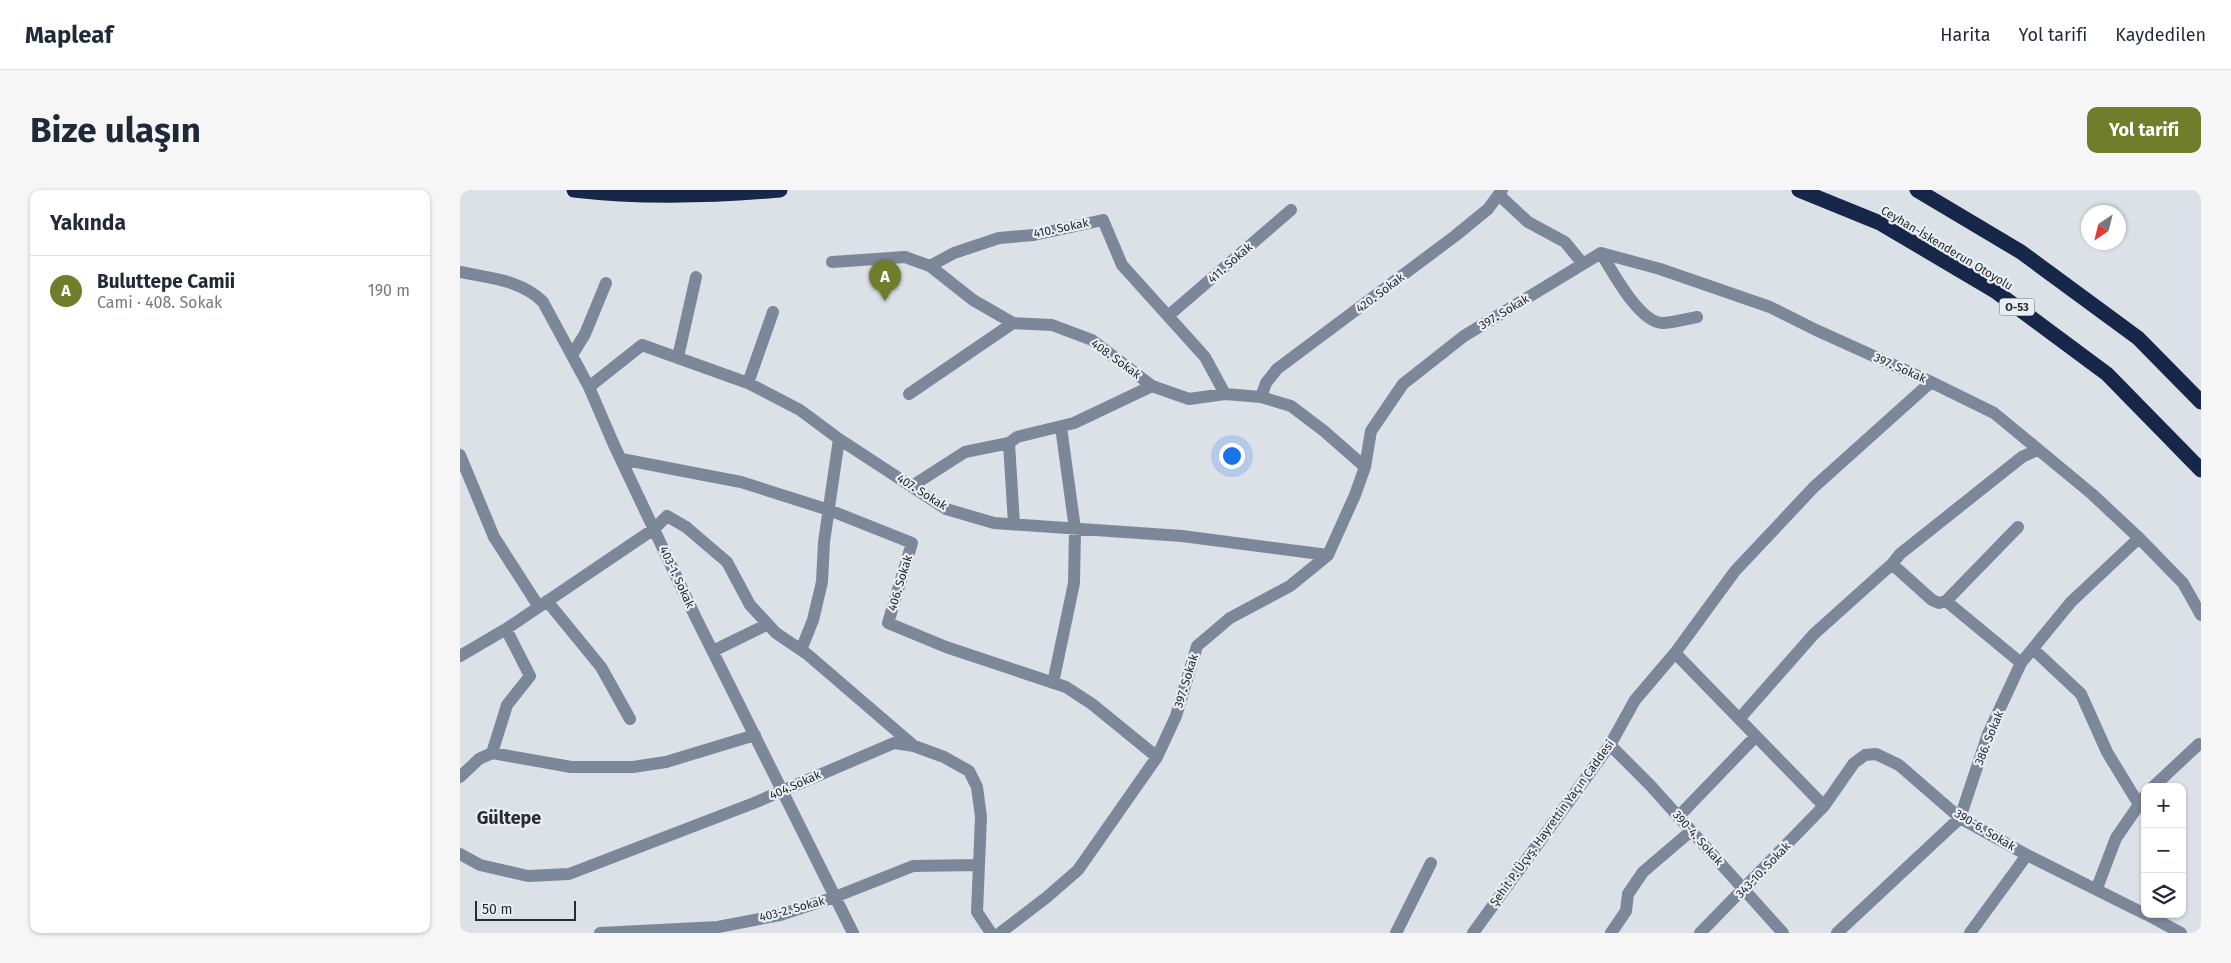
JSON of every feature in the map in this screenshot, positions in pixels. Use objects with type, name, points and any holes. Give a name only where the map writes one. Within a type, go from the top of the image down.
[{"type":"highway","points":[[574,190],[606,194],[726,195],[780,190]]},
{"type":"highway","name":"Ceyhan-İskenderun Otoyolu","points":[[1799,190],[1880,223],[1995,291],[2107,374],[2201,470]]},
{"type":"highway","points":[[1917,190],[2021,252],[2138,338],[2201,402]]},
{"type":"street","points":[[1500,192],[1528,222],[1566,242],[1583,264]]},
{"type":"street","name":"420. Sokak","points":[[1261,397],[1266,384],[1277,369],[1455,236],[1488,209],[1500,192]]},
{"type":"street","name":"411. Sokak","points":[[1168,316],[1292,210]]},
{"type":"street","name":"410. Sokak","points":[[930,266],[954,253],[998,238],[1034,235],[1103,220],[1122,265],[1205,357],[1225,394]]},
{"type":"street","points":[[1601,253],[1624,291],[1642,313],[1660,323],[1698,317]]},
{"type":"street","name":"397. Sokak","points":[[1000,933],[1047,897],[1078,870],[1157,757],[1176,716],[1197,646],[1230,618],[1290,586],[1328,555],[1355,495],[1364,466],[1371,431],[1403,384],[1464,336],[1601,253],[1660,269],[1770,307],[1994,413],[2092,494],[2139,538],[2183,583],[2201,615]]},
{"type":"street","name":"408. Sokak","points":[[832,262],[905,257],[930,266],[973,300],[1013,323],[1052,325],[1092,340],[1152,386],[1189,399],[1225,394],[1261,397],[1290,406],[1324,431],[1364,466]]},
{"type":"street","name":"403-1. Sokak","points":[[460,272],[511,283],[534,293],[543,302],[589,386],[654,529],[852,933]]},
{"type":"street","points":[[678,357],[696,276]]},
{"type":"street","points":[[572,355],[585,334],[606,283]]},
{"type":"street","points":[[748,383],[773,312]]},
{"type":"street","points":[[909,394],[1013,323]]},
{"type":"street","name":"407. Sokak","points":[[589,386],[642,345],[748,383],[800,410],[839,439],[946,509],[994,522],[1182,536],[1328,555]]},
{"type":"street","name":"Şehit P. Üçvş. Hayrettin Yaçın Caddesi","points":[[1473,933],[1610,745],[1635,700],[1675,653],[1729,578],[1814,487],[1931,382]]},
{"type":"street","points":[[912,486],[965,452],[1009,443],[1017,437],[1074,423],[1152,386]]},
{"type":"street","points":[[1053,683],[1074,583],[1075,529],[1061,427]]},
{"type":"street","points":[[801,650],[813,620],[822,582],[824,542],[839,439]]},
{"type":"street","points":[[1009,443],[1014,524]]},
{"type":"street","points":[[1740,718],[1814,634],[1892,564],[1900,554],[2022,457],[2037,450]]},
{"type":"street","points":[[460,455],[494,537],[543,604],[601,668],[630,718]]},
{"type":"street","name":"406. Sokak","points":[[621,459],[741,482],[829,510],[912,543],[888,623],[946,647],[1066,687],[1092,704],[1157,757]]},
{"type":"street","points":[[460,656],[506,629],[654,529],[667,516],[686,527],[727,562],[750,605],[776,633],[801,650],[914,746]]},
{"type":"street","points":[[1892,564],[1932,600],[1939,602],[1946,600],[2018,527]]},
{"type":"street","name":"386. Sokak","points":[[1837,933],[1960,818],[1988,734],[2021,663],[2071,602],[2139,538]]},
{"type":"street","points":[[1946,600],[2021,663]]},
{"type":"street","points":[[713,651],[768,624]]},
{"type":"street","points":[[492,753],[507,706],[530,676],[506,629]]},
{"type":"street","points":[[2033,649],[2081,694],[2107,752],[2141,799],[2116,838],[2097,888]]},
{"type":"street","points":[[1675,653],[1824,806]]},
{"type":"street","points":[[460,777],[479,758],[492,753],[571,767],[633,768],[666,762],[755,735]]},
{"type":"street","points":[[1678,817],[1756,736]]},
{"type":"street","name":"404.Sokak","points":[[460,854],[480,865],[528,876],[569,874],[640,849],[783,791],[894,743],[914,746],[944,757],[969,771],[977,787],[981,817],[977,912],[991,933]]},
{"type":"street","points":[[2157,783],[2199,744]]},
{"type":"street","name":"390-4. Sokak","points":[[1610,745],[1783,933]]},
{"type":"street","name":"390-6. Sokak","points":[[1824,806],[1854,764],[1865,755],[1876,754],[1898,765],[1960,818],[2027,855],[2097,888],[2141,912]]},
{"type":"street","name":"343-10. Sokak","points":[[1700,933],[1824,806]]},
{"type":"street","points":[[1612,933],[1626,911],[1628,894],[1643,872],[1691,831]]},
{"type":"street","points":[[1970,933],[2027,855]]},
{"type":"street","points":[[1396,933],[1431,863]]},
{"type":"street","name":"403-2. Sokak","points":[[600,933],[718,927],[780,915],[835,897],[913,866],[978,865]]},
{"type":"street","name":"390-6. Sokak","points":[[2153,918],[2181,933]]},
{"type":"place","name":"Buluttepe Camii","points":[[885,301]]},
{"type":"district","name":"Gültepe","points":[[509,818]]}]
